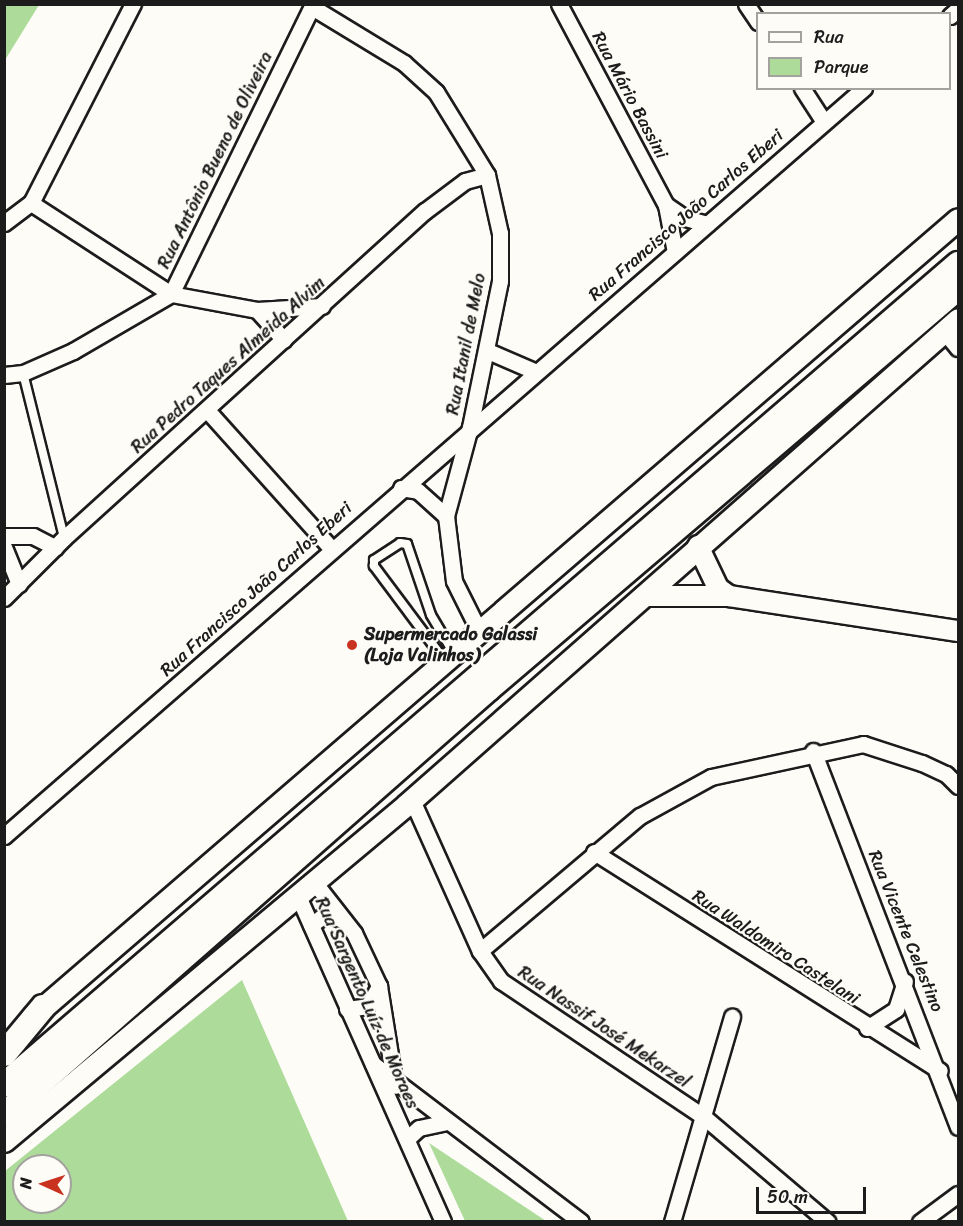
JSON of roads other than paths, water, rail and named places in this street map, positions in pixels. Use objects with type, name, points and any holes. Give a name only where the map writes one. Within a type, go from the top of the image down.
[{"type":"main road","points":[[4,1040],[958,219]]},
{"type":"main road","points":[[4,1085],[958,264]]},
{"type":"main road","points":[[4,1115],[488,689],[958,288]]},
{"type":"main road","points":[[4,1141],[412,800],[951,325]]},
{"type":"main road","points":[[4,1054],[43,1007]]},
{"type":"street","points":[[4,222],[31,202],[133,4]]},
{"type":"street","name":"Rua Mário Bassini","points":[[559,4],[666,205],[675,252]]},
{"type":"street","points":[[746,4],[756,19]]},
{"type":"street","name":"Rua Itanil de Melo","points":[[312,6],[404,63],[436,92],[487,175],[500,233],[500,281],[488,351],[446,516],[454,580],[479,631]]},
{"type":"street","name":"Rua Antônio Bueno de Oliveira","points":[[4,375],[23,373],[72,351],[171,294],[312,6]]},
{"type":"street","points":[[803,90],[824,122]]},
{"type":"street","name":"Rua Francisco João Carlos Eberi","points":[[4,836],[534,371],[862,90]]},
{"type":"street","name":"Rua Pedro Taques Almeida Alvim","points":[[4,598],[60,543],[444,195],[487,175]]},
{"type":"street","points":[[31,202],[171,294],[258,310],[322,306]]},
{"type":"street","points":[[666,205],[685,218],[707,224]]},
{"type":"street","points":[[258,310],[284,340]]},
{"type":"street","points":[[951,325],[958,348]]},
{"type":"street","points":[[488,351],[534,371]]},
{"type":"street","points":[[207,410],[331,548]]},
{"type":"street","points":[[400,488],[418,491],[446,516]]},
{"type":"street","points":[[4,536],[33,536],[60,543]]},
{"type":"street","points":[[698,546],[718,588],[729,596]]},
{"type":"street","points":[[4,547],[19,584]]},
{"type":"street","points":[[644,596],[729,596],[958,631]]},
{"type":"street","points":[[480,951],[594,852],[687,786],[839,745],[880,747],[946,774],[958,786]]},
{"type":"street","name":"Rua Vicente Celestino","points":[[813,751],[940,1071],[958,1127]]},
{"type":"street","name":"Rua Nassif José Mekarzel","points":[[412,800],[480,951],[501,981],[704,1117],[828,1221]]},
{"type":"street","name":"Rua Waldomiro Castelani","points":[[594,852],[867,1028],[940,1071]]},
{"type":"street","name":"Rua Sargento Luíz de Moraes","points":[[314,882],[347,922],[379,986],[404,1132]]},
{"type":"street","name":"Rua Sargento Luíz de Moraes","points":[[298,896],[368,1061],[404,1132],[443,1221]]},
{"type":"street","points":[[311,925],[327,913],[347,922]]},
{"type":"street","points":[[867,1028],[896,1009],[904,981]]},
{"type":"street","points":[[347,1009],[368,1006],[379,986]]},
{"type":"street","points":[[672,1221],[732,1017]]},
{"type":"street","points":[[368,1061],[580,1221]]},
{"type":"street","points":[[404,1132],[448,1122]]},
{"type":"street","points":[[920,1221],[958,1194]]},
{"type":"lane","points":[[23,373],[60,543]]},
{"type":"lane","points":[[400,543],[408,544],[431,615],[449,657],[374,566],[375,560],[400,543]]},
{"type":"place","name":"Supermercado Galassi (Loja Valinhos)","points":[[352,645]]}]
